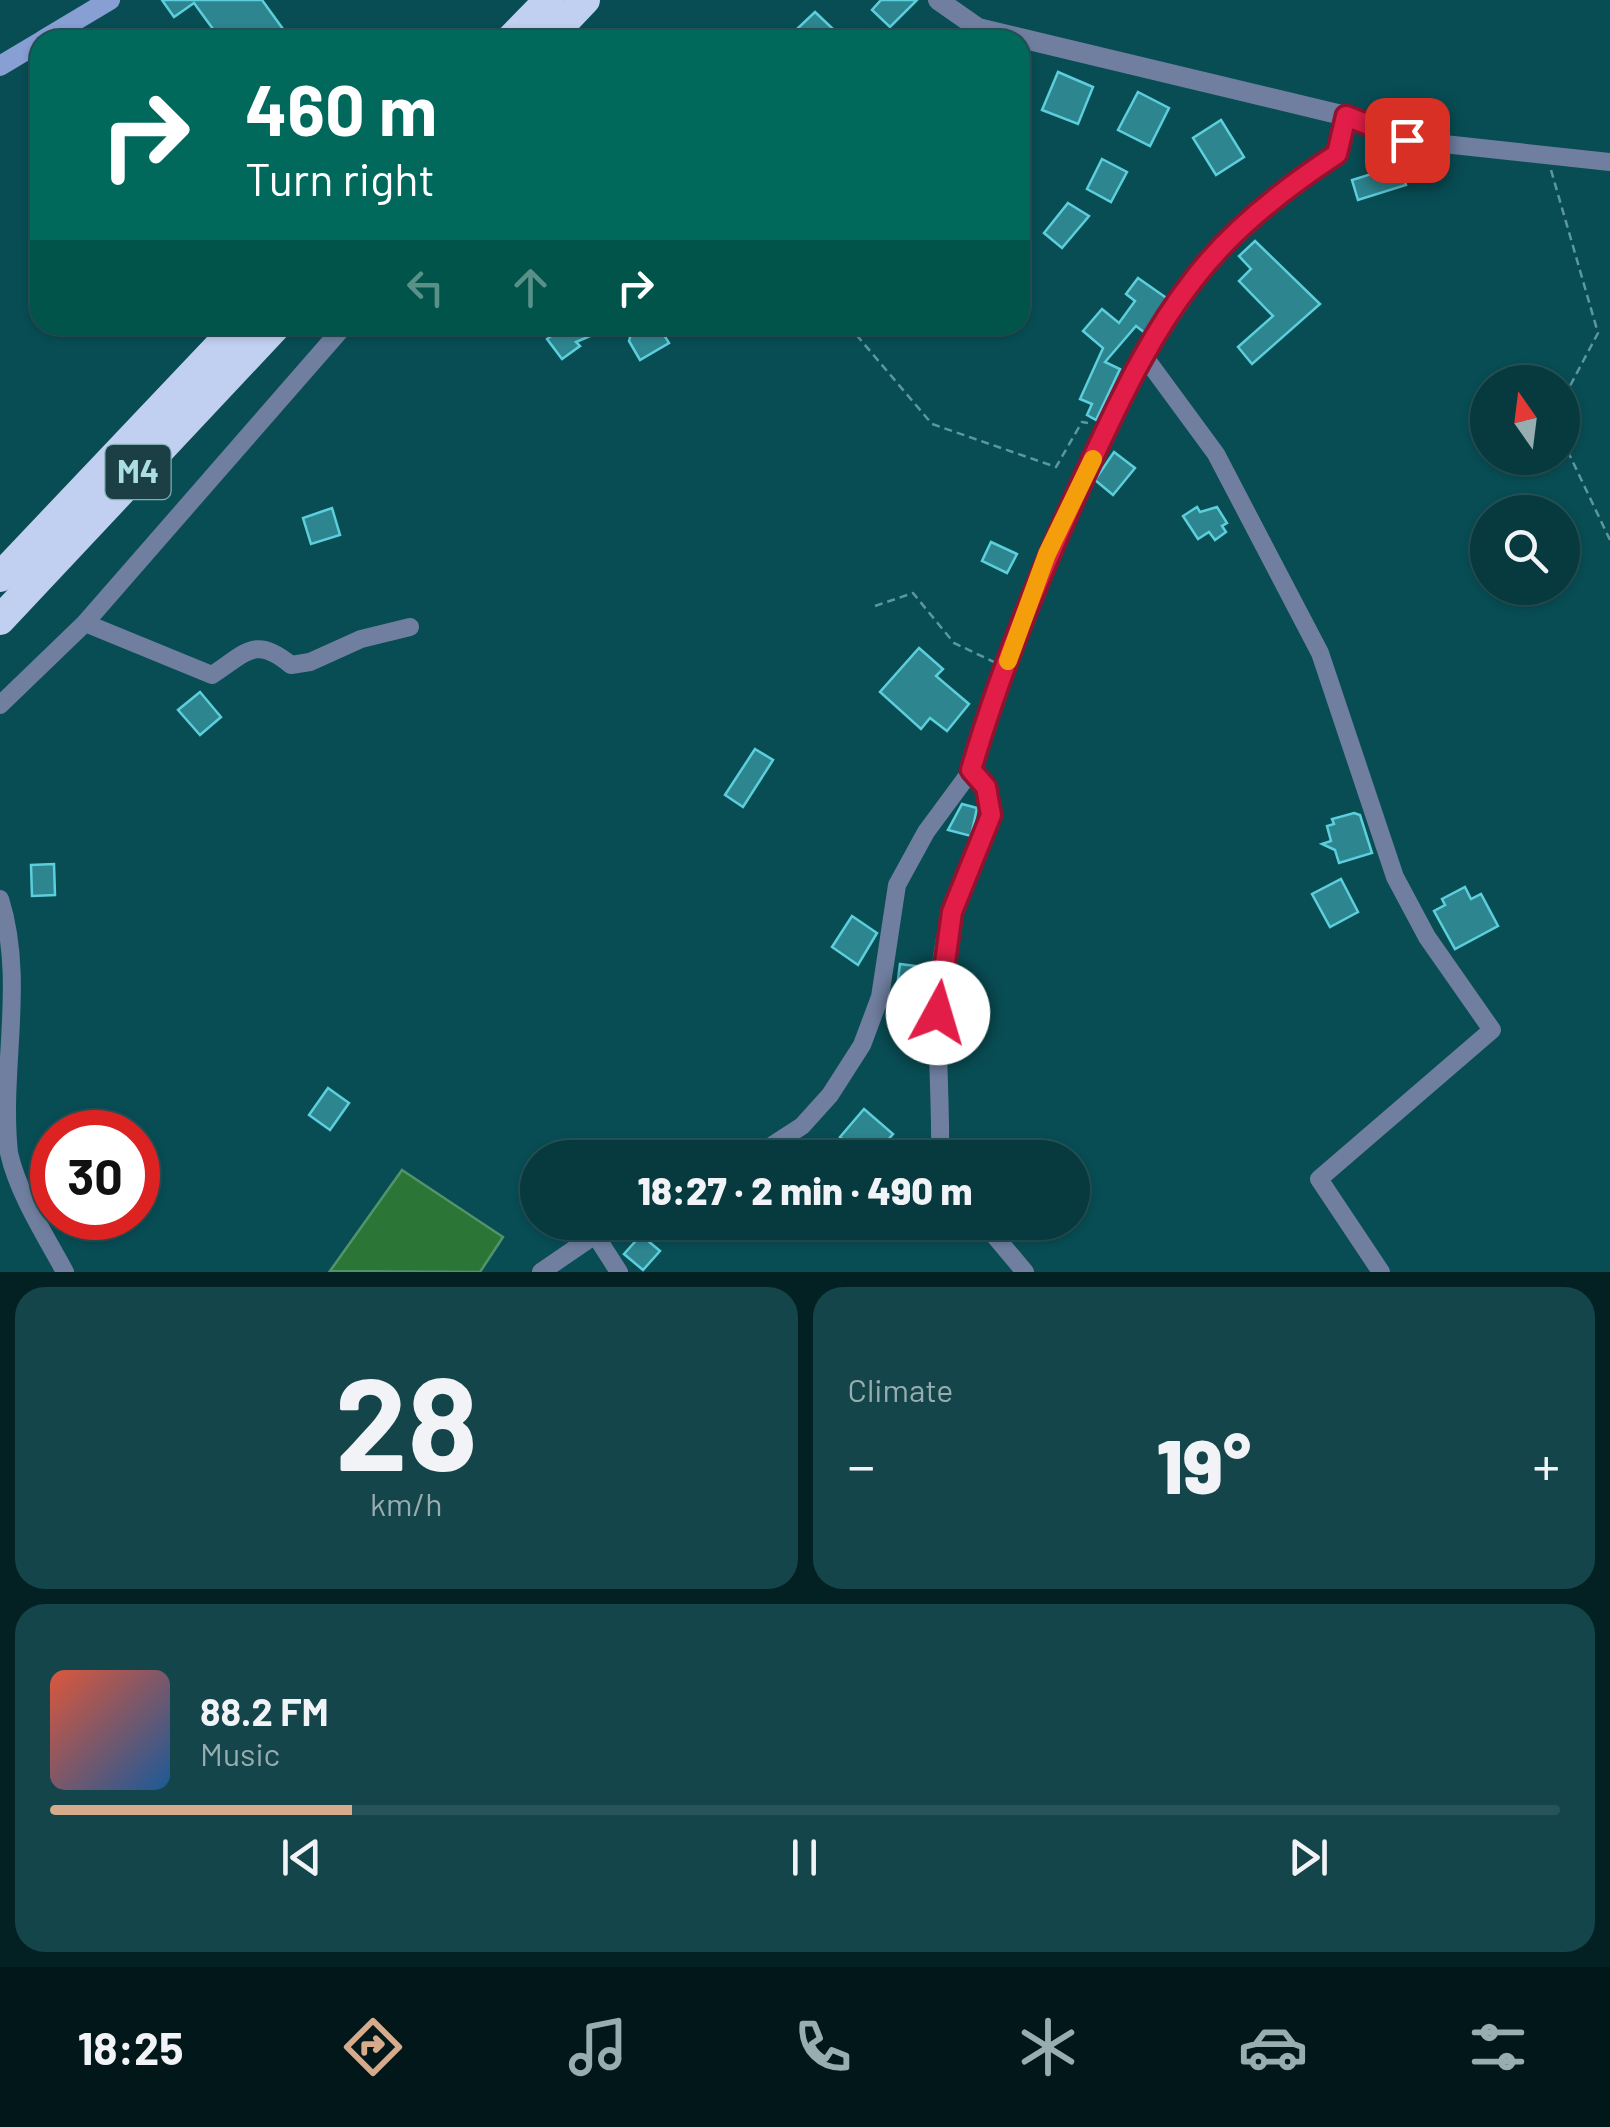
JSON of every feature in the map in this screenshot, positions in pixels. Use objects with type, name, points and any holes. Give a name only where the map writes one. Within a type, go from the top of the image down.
[{"type":"highway","points":[[520,30],[549,0]]},
{"type":"highway","points":[[556,30],[585,0]]},
{"type":"highway","name":"M4","points":[[0,578],[230,335]]},
{"type":"highway","name":"M4","points":[[0,620],[267,335]]},
{"type":"main road","points":[[60,30],[110,0]]},
{"type":"main road","points":[[0,66],[30,48]]},
{"type":"street","points":[[938,0],[986,30]]},
{"type":"street","points":[[1030,40],[1346,116],[1407,140],[1610,162]]},
{"type":"street","points":[[781,1140],[802,1126],[830,1095],[862,1045],[880,997],[897,885],[926,832],[971,770],[1047,554],[1144,356],[1194,279],[1219,251],[1288,186],[1337,154],[1346,116]]},
{"type":"street","points":[[0,705],[86,623],[336,335]]},
{"type":"street","points":[[1144,356],[1216,454],[1320,653],[1395,876],[1427,937],[1492,1030],[1319,1179],[1381,1272]]},
{"type":"street","points":[[86,623],[212,675],[256,646],[271,648],[291,664],[310,662],[360,639],[410,627]]},
{"type":"street","points":[[940,1140],[938,1013],[947,941],[952,912],[991,815],[986,787],[971,770]]},
{"type":"street","points":[[0,944],[1,904]]},
{"type":"street","points":[[1,904],[12,944],[3,1063],[9,1156],[65,1272]]},
{"type":"street","points":[[541,1272],[584,1240]]},
{"type":"street","points":[[598,1240],[619,1272]]},
{"type":"street","points":[[998,1240],[1024,1272]]},
{"type":"path","points":[[1547,154],[1598,333],[1580,367]]},
{"type":"path","points":[[856,335],[932,424],[1056,467],[1082,422],[1108,425]]},
{"type":"path","points":[[1579,475],[1610,540]]},
{"type":"path","points":[[875,606],[913,594],[954,643],[1006,668]]},
{"type":"shaded area","points":[[402,1170],[503,1237],[480,1272],[330,1271]]},
{"type":"building","points":[[162,0],[262,0],[284,30],[214,30],[194,3],[174,17]]},
{"type":"building","points":[[881,0],[917,0],[890,27],[872,10]]},
{"type":"building","points":[[815,12],[832,28],[830,30],[797,29]]},
{"type":"building","points":[[1058,72],[1093,87],[1078,124],[1042,110]]},
{"type":"building","points":[[1138,92],[1169,108],[1150,146],[1118,130]]},
{"type":"building","points":[[1221,120],[1244,157],[1216,175],[1193,138]]},
{"type":"building","points":[[1102,159],[1127,172],[1111,202],[1087,189]]},
{"type":"building","points":[[1400,165],[1406,185],[1358,200],[1352,180]]},
{"type":"building","points":[[1068,203],[1089,216],[1062,248],[1044,233]]},
{"type":"building","points":[[1255,241],[1320,304],[1252,364],[1238,347],[1273,316],[1239,281],[1251,269],[1239,256]]},
{"type":"building","points":[[1138,278],[1168,299],[1145,333],[1136,326],[1105,362],[1120,369],[1096,420],[1087,415],[1092,404],[1080,399],[1103,348],[1083,331],[1102,309],[1119,323],[1135,301],[1126,294]]},
{"type":"building","points":[[553,335],[592,335],[576,342],[580,346],[562,359],[547,339]]},
{"type":"building","points":[[631,335],[664,335],[669,343],[640,360],[629,341]]},
{"type":"building","points":[[1114,452],[1135,468],[1113,495],[1095,480]]},
{"type":"building","points":[[1197,507],[1200,512],[1217,507],[1227,523],[1222,526],[1226,532],[1215,540],[1209,532],[1198,539],[1183,516]]},
{"type":"building","points":[[332,508],[340,535],[311,544],[303,518]]},
{"type":"building","points":[[991,542],[1017,554],[1007,573],[982,561]]},
{"type":"building","points":[[919,648],[943,669],[936,676],[969,704],[947,731],[930,718],[921,729],[880,692]]},
{"type":"building","points":[[200,692],[221,717],[200,735],[178,710]]},
{"type":"building","points":[[755,749],[773,760],[743,807],[725,795]]},
{"type":"building","points":[[962,804],[977,808],[971,836],[948,830]]},
{"type":"building","points":[[1360,815],[1372,853],[1339,863],[1335,850],[1322,844],[1331,841],[1327,826],[1334,824],[1332,819]]},
{"type":"building","points":[[54,864],[55,895],[32,896],[31,865]]},
{"type":"building","points":[[1341,879],[1358,912],[1330,927],[1312,894]]},
{"type":"building","points":[[1465,887],[1471,899],[1481,894],[1498,926],[1455,949],[1434,911],[1445,905],[1442,899]]},
{"type":"building","points":[[852,916],[877,933],[858,965],[832,947]]},
{"type":"building","points":[[900,964],[924,967],[920,991],[897,987]]},
{"type":"building","points":[[328,1088],[349,1103],[330,1130],[309,1115]]},
{"type":"building","points":[[864,1109],[893,1134],[888,1140],[840,1137]]},
{"type":"building","points":[[637,1240],[647,1240],[660,1251],[643,1270],[624,1254]]},
{"type":"slow traffic","points":[[1008,661],[1047,554],[1093,459]]},
{"type":"route","points":[[938,1013],[952,912],[991,815],[986,787],[971,770],[980,739],[1047,554],[1131,375],[1209,261],[1288,186],[1337,154],[1346,116],[1407,140]]}]
